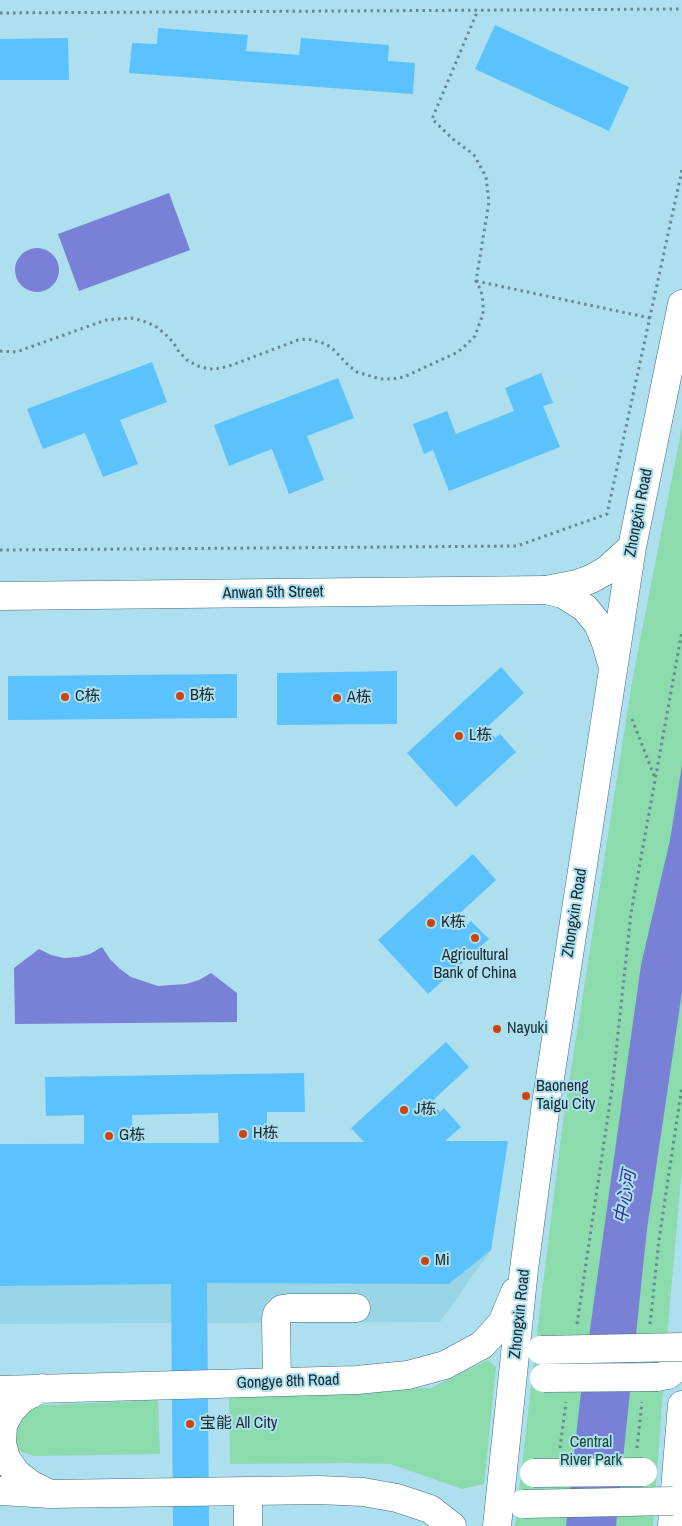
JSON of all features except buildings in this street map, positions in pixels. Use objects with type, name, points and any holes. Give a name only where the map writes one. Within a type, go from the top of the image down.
[{"type":"main road","name":"Zhongxin Road","points":[[497,1526],[511,1501],[528,1351],[524,1270],[546,1104],[612,667],[632,547],[682,304]]},
{"type":"main road","points":[[546,590],[577,584],[591,579],[607,570],[632,547]]},
{"type":"main road","points":[[546,590],[563,594],[585,608],[598,624],[606,643],[612,667]]},
{"type":"main road","name":"Anwan 5th Street","points":[[0,596],[546,590]]},
{"type":"main road","name":"Gongye 8th Road","points":[[0,1390],[357,1380],[408,1375],[445,1365],[482,1345],[502,1323],[524,1270]]},
{"type":"main road","points":[[277,1382],[277,1314],[289,1308],[356,1308]]},
{"type":"main road","points":[[682,1347],[528,1351],[526,1368],[544,1378],[650,1388],[682,1363]]},
{"type":"main road","points":[[42,1388],[23,1398],[11,1410],[3,1426],[2,1443],[6,1458],[16,1473],[30,1484],[50,1494]]},
{"type":"main road","points":[[675,1506],[682,1405]]},
{"type":"main road","points":[[640,1465],[662,1482],[675,1506],[511,1501],[523,1476],[534,1473],[640,1465]]},
{"type":"main road","points":[[0,1498],[50,1494],[319,1490],[363,1492],[397,1498],[430,1509],[452,1526]]},
{"type":"main road","points":[[0,1491],[50,1494]]},
{"type":"main road","points":[[248,1492],[248,1526]]},
{"type":"path","points":[[0,13],[682,9]]},
{"type":"path","points":[[0,351],[16,352],[106,320],[131,318],[143,320],[154,326],[173,342],[187,360],[203,367],[221,368],[298,340],[308,340],[326,344],[357,372],[380,380],[392,380],[404,377],[458,352],[471,340],[480,325],[483,314],[482,297],[476,280],[489,202],[486,177],[474,155],[453,139],[432,119],[478,10]]},
{"type":"path","points":[[0,550],[517,546],[607,514],[682,170]]},
{"type":"path","points":[[476,280],[650,318]]},
{"type":"path","points":[[577,1325],[612,1088],[631,913],[682,630]]},
{"type":"path","points":[[632,718],[655,779]]},
{"type":"path","points":[[650,1328],[659,1240],[682,1086]]},
{"type":"path","points":[[640,1465],[650,1388]]},
{"type":"path","points":[[560,1452],[567,1394]]},
{"type":"shaded area","name":"宝能 All City","points":[[508,1141],[491,1250],[440,1322],[0,1324],[0,1144]]},
{"type":"green space","name":"Central River Park","points":[[682,427],[682,1167],[653,1526],[515,1526],[563,1121],[633,676]]},
{"type":"green space","points":[[488,1360],[496,1367],[484,1484],[462,1489],[391,1464],[230,1464],[229,1395],[431,1388]]},
{"type":"green space","points":[[158,1400],[160,1454],[34,1456],[19,1451],[13,1435],[27,1406]]},
{"type":"water","points":[[169,193],[190,250],[79,291],[58,234]]},
{"type":"water","points":[[33,248],[41,248],[53,254],[59,270],[53,286],[41,292],[33,292],[21,286],[15,274],[15,266],[21,254]]},
{"type":"water","name":"中心河","points":[[682,765],[682,992],[647,1229],[616,1526],[566,1526],[580,1401],[641,965],[670,840]]},
{"type":"water","points":[[102,947],[110,959],[131,977],[158,986],[186,984],[199,980],[211,973],[237,993],[237,1022],[15,1024],[14,968],[39,949],[51,955],[64,958],[90,954]]},
{"type":"place","name":"B栋","points":[[180,696]]},
{"type":"place","name":"C栋","points":[[65,697]]},
{"type":"place","name":"A栋","points":[[337,698]]},
{"type":"place","name":"L栋","points":[[459,736]]},
{"type":"place","name":"K栋","points":[[431,923]]},
{"type":"place","name":"Agricultural Bank of China","points":[[475,938]]},
{"type":"place","name":"Nayuki","points":[[497,1029]]},
{"type":"place","name":"Baoneng Taigu City","points":[[526,1096]]},
{"type":"place","name":"J栋","points":[[404,1110]]},
{"type":"place","name":"H栋","points":[[243,1134]]},
{"type":"place","name":"G栋","points":[[109,1136]]},
{"type":"place","name":"Mi","points":[[425,1261]]},
{"type":"place","name":"宝能 All City","points":[[190,1424]]}]
